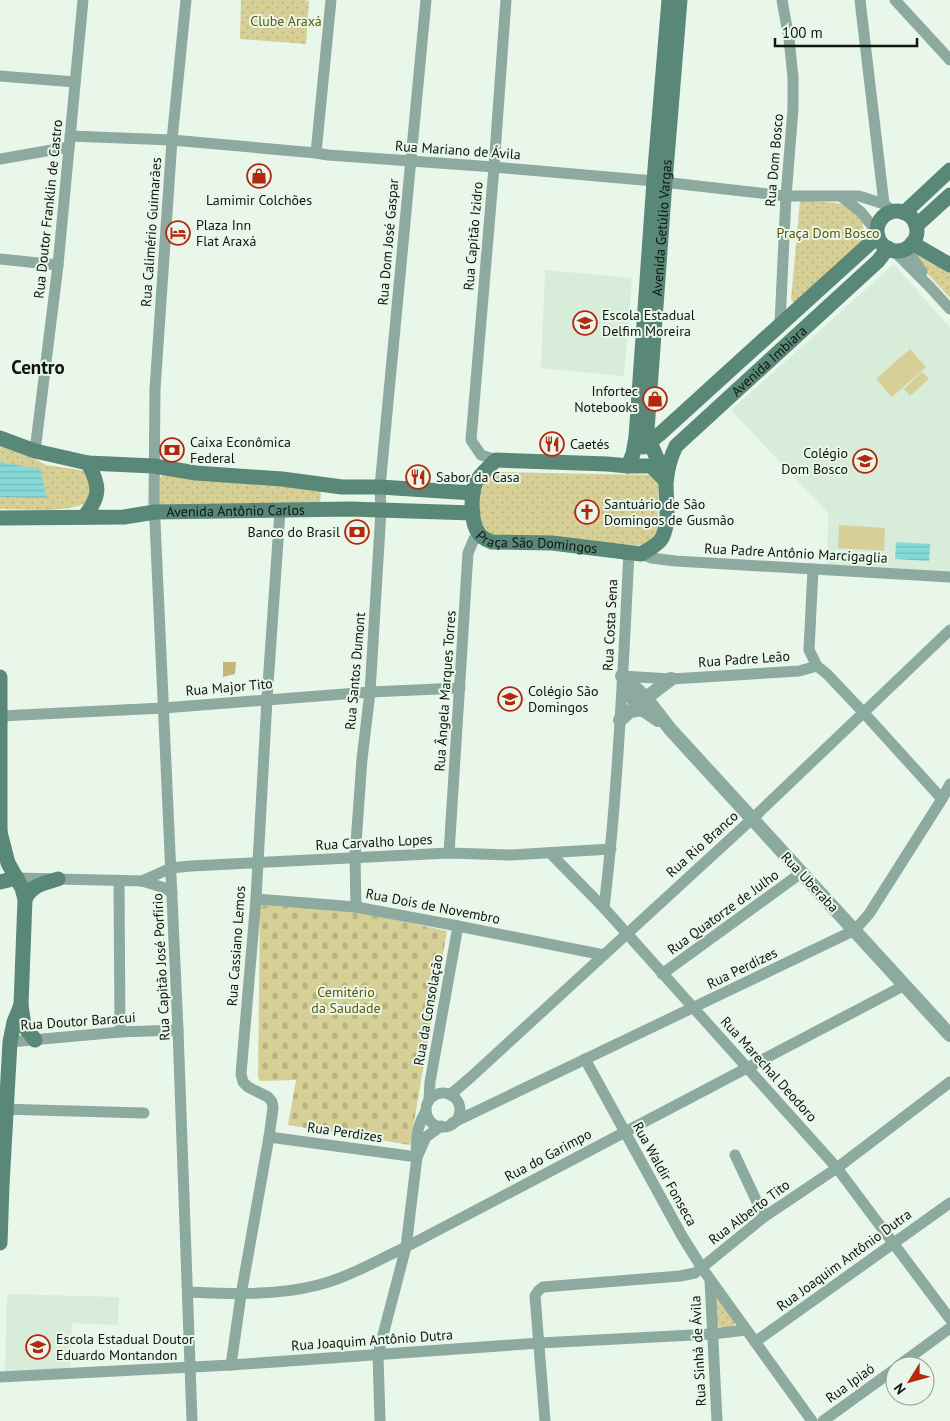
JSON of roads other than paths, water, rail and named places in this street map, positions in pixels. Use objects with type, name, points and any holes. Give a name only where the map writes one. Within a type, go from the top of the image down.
[{"type":"main road","name":"Avenida Getúlio Vargas","points":[[666,481],[647,430],[669,0]]},
{"type":"main road","name":"Avenida Getúlio Vargas","points":[[630,460],[636,437],[660,182],[680,0]]},
{"type":"main road","points":[[950,170],[888,213],[880,221],[878,234],[884,245],[905,242],[950,254]]},
{"type":"main road","name":"Avenida Imbiara","points":[[666,481],[671,456],[676,446],[878,261],[905,242],[950,195]]},
{"type":"main road","points":[[894,209],[912,218],[905,242]]},
{"type":"main road","name":"Avenida Imbiara","points":[[650,442],[878,234]]},
{"type":"main road","points":[[905,242],[950,265]]},
{"type":"main road","points":[[705,392],[719,408]]},
{"type":"main road","name":"Avenida Antônio Carlos","points":[[0,438],[35,451],[88,463],[154,466],[196,473],[282,479],[342,487],[380,487],[473,493]]},
{"type":"main road","points":[[630,460],[650,442]]},
{"type":"main road","points":[[496,460],[607,464],[630,460],[651,466],[666,481],[666,526],[662,539],[635,553]]},
{"type":"main road","name":"Praça São Domingos","points":[[496,460],[476,482],[473,493],[473,523],[485,540],[492,542],[552,544],[635,553]]},
{"type":"main road","points":[[84,517],[92,508],[97,497],[96,479],[88,463]]},
{"type":"main road","name":"Avenida Antônio Carlos","points":[[0,518],[124,517],[155,512],[381,510],[472,513]]},
{"type":"main road","points":[[0,678],[0,832],[8,863],[26,899]]},
{"type":"main road","points":[[0,882],[17,878]]},
{"type":"main road","points":[[36,1040],[24,1026],[20,1005],[26,899],[29,891],[36,886],[58,879]]},
{"type":"main road","points":[[0,1243],[3,1109],[10,1042],[7,1022],[20,1005]]},
{"type":"street","name":"Rua Doutor Franklin de Castro","points":[[35,451],[58,266],[83,0]]},
{"type":"street","name":"Rua Calimério Guimarães","points":[[155,512],[155,390],[172,140],[186,0]]},
{"type":"street","points":[[316,152],[331,0]]},
{"type":"street","name":"Rua Dom José Gaspar","points":[[380,487],[426,0]]},
{"type":"street","name":"Rua Capitão Izidro","points":[[496,460],[481,455],[472,440],[506,0]]},
{"type":"street","name":"Rua Dom Bosco","points":[[780,324],[786,196],[793,109],[789,39],[782,0]]},
{"type":"street","points":[[860,0],[894,209]]},
{"type":"street","points":[[895,0],[950,60]]},
{"type":"street","points":[[0,76],[75,82]]},
{"type":"street","name":"Rua Mariano de Ávila","points":[[0,159],[70,141],[172,140],[316,152],[328,155],[660,182],[786,196],[859,196],[894,209]]},
{"type":"street","points":[[842,197],[861,212],[878,234]]},
{"type":"street","points":[[905,242],[930,286],[950,309]]},
{"type":"street","points":[[0,259],[58,266]]},
{"type":"street","name":"Rua Santos Dumont","points":[[356,907],[355,857],[362,759],[370,692],[381,510],[380,487]]},
{"type":"street","name":"Rua Cassiano Lemos","points":[[231,1365],[273,1108],[272,1102],[268,1097],[248,1087],[243,1082],[241,1074],[256,898],[280,511]]},
{"type":"street","name":"Rua Capitão José Porfírio","points":[[155,512],[189,1292],[192,1421]]},
{"type":"street","name":"Rua Ângela Marques Torres","points":[[449,853],[468,553],[474,539],[479,534]]},
{"type":"street","name":"Rua Padre Antônio Marcigaglia","points":[[635,553],[651,558],[676,561],[950,577]]},
{"type":"street","name":"Rua Costa Sena","points":[[604,908],[611,849],[622,681],[635,553]]},
{"type":"street","points":[[813,569],[809,650],[817,666],[864,712],[942,799]]},
{"type":"street","name":"Rua Rio Branco","points":[[455,1102],[471,1077],[752,819],[950,630]]},
{"type":"street","name":"Rua Padre Leão","points":[[622,681],[799,671],[817,666]]},
{"type":"street","points":[[620,720],[630,710],[644,704],[671,679]]},
{"type":"street","name":"Rua Uberaba","points":[[622,681],[670,729],[950,1035]]},
{"type":"street","name":"Rua Major Tito","points":[[1,716],[163,708],[370,692],[460,688]]},
{"type":"street","name":"Rua Perdizes","points":[[447,1125],[484,1109],[855,930],[869,914],[950,784]]},
{"type":"street","name":"Rua Carvalho Lopes","points":[[142,881],[171,868],[257,862],[449,853],[511,855],[611,849]]},
{"type":"street","name":"Rua Marechal Deodoro","points":[[550,853],[604,908],[837,1168],[950,1319]]},
{"type":"street","name":"Rua Quatorze de Julho","points":[[662,974],[801,873]]},
{"type":"street","name":"Rua Carvalho Lopes","points":[[17,878],[142,881],[165,888],[172,893]]},
{"type":"street","points":[[119,880],[120,1032]]},
{"type":"street","name":"Rua Dois de Novembro","points":[[256,898],[356,907],[604,955]]},
{"type":"street","name":"Rua da Consolação","points":[[380,1421],[378,1354],[406,1247],[417,1157],[416,1144],[420,1120],[428,1106],[430,1082],[458,926]]},
{"type":"street","name":"Rua do Garimpo","points":[[189,1292],[241,1295],[300,1289],[320,1285],[340,1277],[406,1247],[905,985]]},
{"type":"street","name":"Rua Doutor Baracui","points":[[10,1042],[120,1032],[178,1030]]},
{"type":"street","name":"Rua Waldir Fonseca","points":[[585,1059],[682,1236],[702,1268],[812,1421]]},
{"type":"street","name":"Rua Alberto Tito","points":[[540,1343],[535,1296],[538,1290],[543,1287],[680,1276],[696,1273],[764,1217],[837,1168],[950,1082]]},
{"type":"street","points":[[455,1102],[458,1116],[447,1125],[431,1122],[428,1106],[438,1094],[444,1093],[455,1102],[484,1109]]},
{"type":"street","points":[[3,1109],[144,1113]]},
{"type":"street","name":"Rua da Consolação","points":[[417,1157],[426,1137],[447,1125]]},
{"type":"street","name":"Rua Perdizes","points":[[269,1136],[417,1157]]},
{"type":"street","points":[[735,1155],[764,1217]]},
{"type":"street","name":"Rua Joaquim Antônio Dutra","points":[[755,1342],[950,1203]]},
{"type":"street","name":"Rua Sinhá de Ávila","points":[[710,1279],[717,1421]]},
{"type":"street","points":[[912,1356],[950,1328]]},
{"type":"street","name":"Rua Joaquim Antônio Dutra","points":[[0,1378],[231,1365],[540,1343],[712,1334],[746,1330]]},
{"type":"street","points":[[540,1343],[545,1421]]},
{"type":"street","name":"Rua Ipiaó","points":[[823,1421],[885,1375]]},
{"type":"water","points":[[0,462],[40,469],[47,498],[0,497]]},
{"type":"water","points":[[896,542],[930,544],[929,561],[895,559]]},
{"type":"place","name":"Lamimir Colchões","points":[[259,176]]},
{"type":"place","name":"Plaza Inn Flat Araxá","points":[[178,233]]},
{"type":"place","name":"Escola Estadual Delfim Moreira","points":[[585,323]]},
{"type":"place","name":"Infortec Notebooks","points":[[655,399]]},
{"type":"place","name":"Caetés","points":[[552,444]]},
{"type":"place","name":"Caixa Econômica Federal","points":[[172,450]]},
{"type":"place","name":"Colégio Dom Bosco","points":[[865,461]]},
{"type":"place","name":"Sabor da Casa","points":[[418,477]]},
{"type":"place","name":"Santuário de São Domingos de Gusmão","points":[[587,512]]},
{"type":"place","name":"Banco do Brasil","points":[[357,532]]},
{"type":"place","name":"Colégio São Domingos","points":[[510,699]]},
{"type":"place","name":"Escola Estadual Doutor Eduardo Montandon","points":[[38,1347]]},
{"type":"district","name":"Centro","points":[[38,367]]},
{"type":"park label","name":"Clube Araxá","points":[[286,21]]},
{"type":"park label","name":"Praça Dom Bosco","points":[[828,233]]},
{"type":"park label","name":"Cemitério da Saudade","points":[[346,1000]]}]
